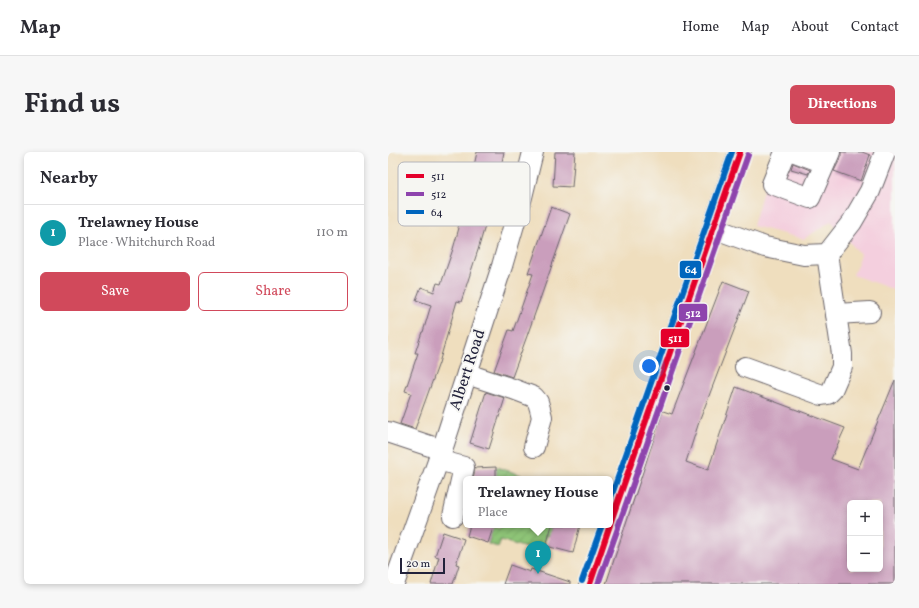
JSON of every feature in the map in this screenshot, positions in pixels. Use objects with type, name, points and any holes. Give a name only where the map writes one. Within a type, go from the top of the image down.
[{"type":"main road","points":[[613,515],[740,152]]},
{"type":"main road","points":[[590,584],[609,528]]},
{"type":"street","name":"Albert Road","points":[[530,163],[533,152]]},
{"type":"street","points":[[785,152],[772,184],[810,198],[828,158],[796,152]]},
{"type":"street","points":[[744,367],[822,395],[828,394],[832,390],[842,367],[842,354],[827,254],[852,222],[870,191],[885,152]]},
{"type":"street","name":"Albert Road","points":[[394,584],[467,374],[502,266],[513,226]]},
{"type":"street","points":[[713,228],[765,247],[804,255],[827,254]]},
{"type":"street","points":[[836,314],[870,312]]},
{"type":"street","points":[[467,374],[534,397],[538,402],[542,417],[534,447]]},
{"type":"street","points":[[388,432],[464,467],[453,516]]},
{"type":"shaded area","points":[[777,152],[895,152],[895,290],[853,275],[861,255],[831,221],[804,239],[753,226],[764,187]]},
{"type":"green space","points":[[496,467],[521,475],[521,476],[496,476]]},
{"type":"green space","points":[[493,528],[551,528],[550,531],[555,532],[554,537],[546,535],[544,545],[547,546],[545,554],[501,540],[498,547],[488,544]]},
{"type":"building","points":[[477,152],[504,152],[502,162],[475,162]]},
{"type":"building","points":[[555,152],[575,152],[572,187],[553,186]]},
{"type":"building","points":[[841,152],[862,152],[870,155],[861,181],[834,171],[841,157]]},
{"type":"building","points":[[793,163],[810,170],[808,174],[791,169]]},
{"type":"building","points":[[551,207],[570,214],[512,377],[494,371],[509,330],[513,331],[533,274],[528,273]]},
{"type":"building","points":[[459,226],[485,226],[461,302],[457,301],[439,363],[415,429],[400,424],[411,393],[405,391],[418,353],[415,353],[431,305],[416,300],[421,287],[434,292],[437,283],[441,284],[453,249]]},
{"type":"building","points":[[723,281],[749,291],[699,422],[686,462],[708,470],[736,387],[845,428],[831,459],[858,469],[895,380],[895,584],[606,584],[663,411],[672,414]]},
{"type":"building","points":[[486,392],[505,398],[489,449],[470,443]]},
{"type":"building","points":[[496,467],[496,476],[474,476],[475,468]]},
{"type":"building","points":[[469,528],[493,528],[488,543],[467,536]]},
{"type":"building","points":[[551,528],[579,528],[573,553],[546,546]]},
{"type":"building","points":[[443,532],[464,539],[456,564],[459,565],[453,584],[431,584],[439,557],[435,556]]},
{"type":"building","points":[[510,565],[530,572],[531,569],[570,582],[570,584],[503,584]]},
{"type":"transit line","name":"64","points":[[613,491],[732,152]]},
{"type":"transit line","name":"511","points":[[613,515],[740,152]]},
{"type":"transit line","name":"512","points":[[618,527],[748,155]]},
{"type":"transit line","name":"64","points":[[582,581],[601,528]]},
{"type":"transit line","name":"511","points":[[590,584],[609,528]]},
{"type":"transit line","name":"512","points":[[598,584],[618,528]]},
{"type":"place","name":"Trelawney House","points":[[538,574]]}]
